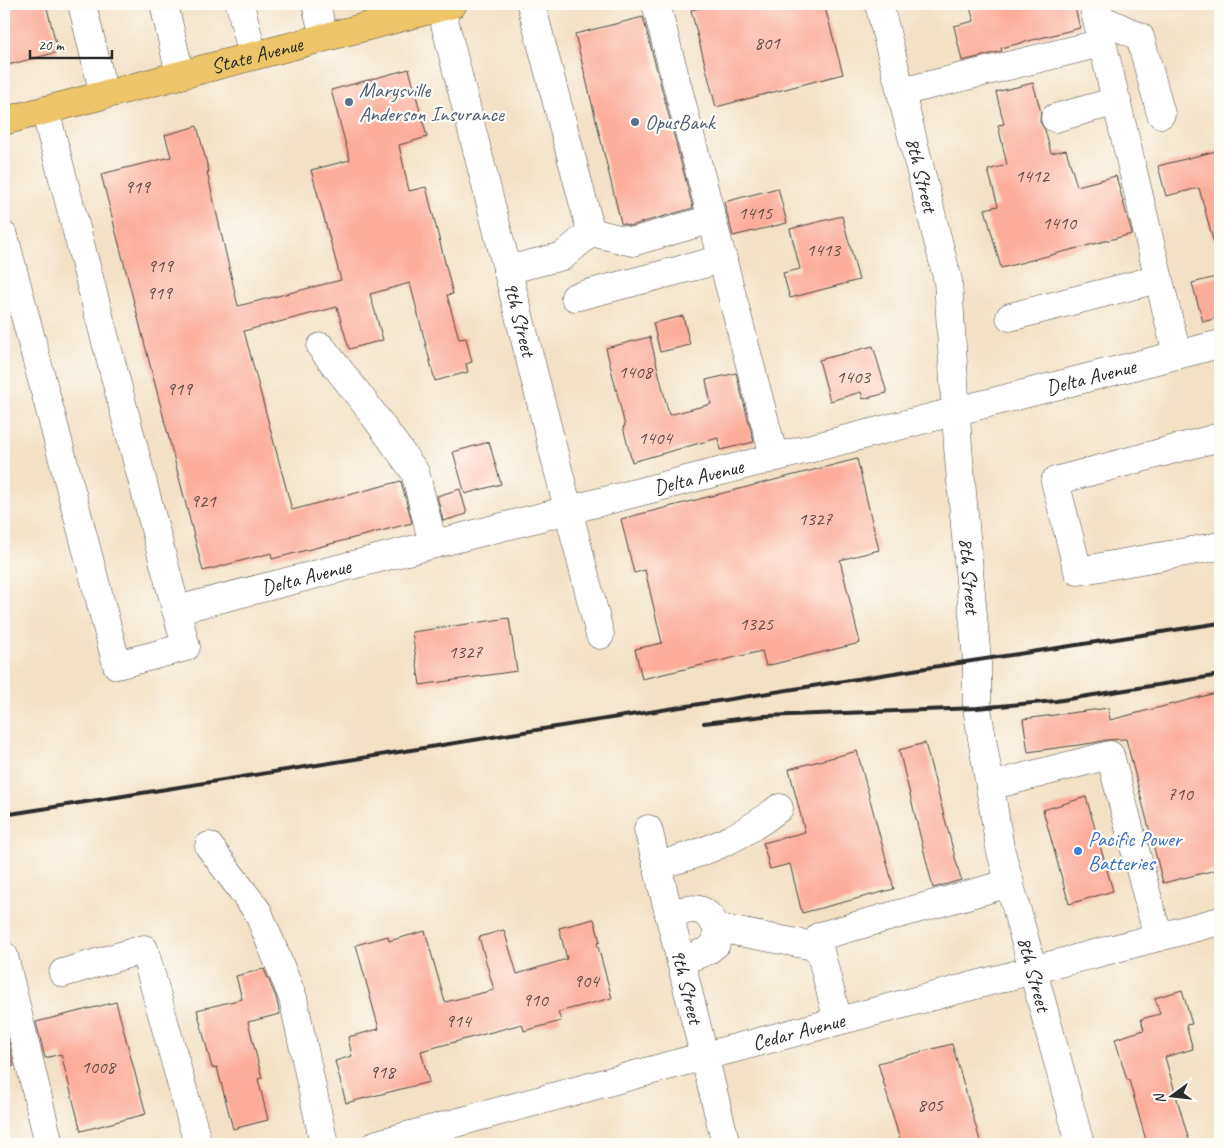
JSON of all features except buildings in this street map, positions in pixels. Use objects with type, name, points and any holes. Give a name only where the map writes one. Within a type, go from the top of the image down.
[{"type":"main road","name":"State Avenue","points":[[4,121],[444,5]]},
{"type":"street","points":[[82,4],[104,95]]},
{"type":"street","points":[[164,4],[180,75]]},
{"type":"street","points":[[240,4],[253,56]]},
{"type":"street","points":[[316,4],[324,37]]},
{"type":"street","points":[[530,4],[591,232]]},
{"type":"street","name":"8th Street","points":[[879,4],[948,281],[955,410],[977,660],[977,708],[1000,848],[1080,1144]]},
{"type":"street","name":"9th Street","points":[[444,5],[507,270],[600,634]]},
{"type":"street","points":[[657,5],[655,28],[676,116],[696,157],[774,457]]},
{"type":"street","points":[[901,92],[1097,21],[1140,37],[1160,114]]},
{"type":"street","points":[[1097,21],[1177,355]]},
{"type":"street","points":[[1055,118],[1117,101]]},
{"type":"street","points":[[4,236],[117,665],[186,647],[45,110]]},
{"type":"street","points":[[591,232],[632,242],[712,219]]},
{"type":"street","points":[[507,270],[563,256],[591,232]]},
{"type":"street","points":[[575,297],[722,259]]},
{"type":"street","points":[[1010,317],[1158,279]]},
{"type":"street","name":"Delta Avenue","points":[[176,610],[1220,344]]},
{"type":"street","points":[[321,348],[370,410],[415,472],[432,544]]},
{"type":"street","points":[[1220,437],[1055,481],[1078,571],[1220,546]]},
{"type":"street","points":[[990,786],[1110,755],[1158,937]]},
{"type":"street","points":[[657,865],[722,845],[761,822],[780,808]]},
{"type":"street","name":"9th Street","points":[[648,829],[726,1144]]},
{"type":"street","points":[[209,846],[258,912],[293,998],[324,1144]]},
{"type":"street","points":[[838,1021],[819,947],[820,936],[1010,883]]},
{"type":"street","points":[[669,914],[691,908],[704,910],[712,918],[717,928],[716,944],[707,951],[681,961]]},
{"type":"street","name":"Cedar Avenue","points":[[377,1144],[1220,921]]},
{"type":"street","points":[[717,928],[819,947]]},
{"type":"street","points":[[63,973],[144,949],[198,1144]]},
{"type":"street","points":[[4,956],[49,1144]]},
{"type":"railway","points":[[4,815],[1220,623]]},
{"type":"railway","points":[[704,723],[764,716],[977,708],[1056,701],[1220,675]]},
{"type":"place","name":"Marysville Anderson Insurance","points":[[349,102]]},
{"type":"place","name":"OpusBank","points":[[635,122]]},
{"type":"place","name":"Pacific Power Batteries","points":[[1078,851]]}]
